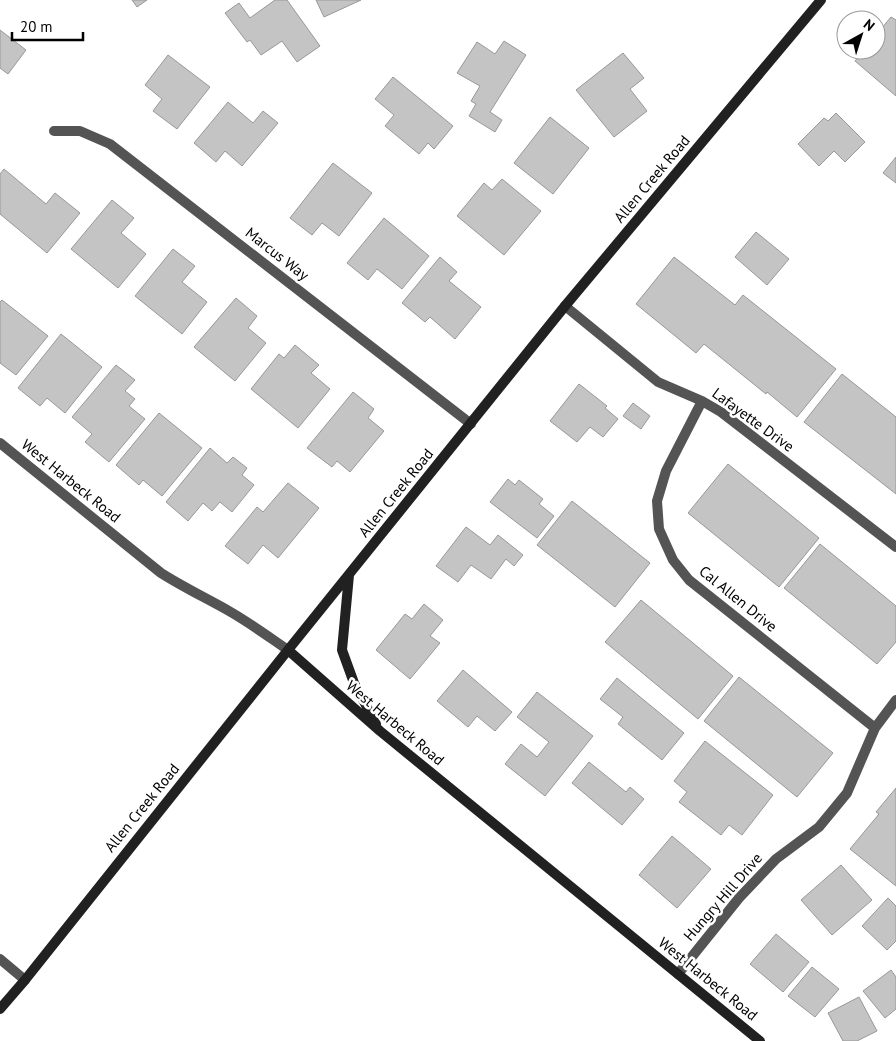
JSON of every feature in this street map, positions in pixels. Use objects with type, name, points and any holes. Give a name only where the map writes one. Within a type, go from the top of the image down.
[{"type":"street","name":"Allen Creek Road","points":[[0,1009],[565,306],[821,0]]},
{"type":"street","name":"Marcus Way","points":[[54,131],[80,130],[110,144],[471,424]]},
{"type":"street","name":"Lafayette Drive","points":[[565,306],[658,382],[702,401],[721,412],[896,547]]},
{"type":"street","name":"Cal Allen Drive","points":[[702,401],[666,471],[657,501],[659,529],[673,560],[689,580],[875,728]]},
{"type":"street","name":"West Harbeck Road","points":[[0,443],[161,573],[245,621],[288,650],[380,732],[760,1041]]},
{"type":"street","points":[[349,575],[342,650],[354,683],[380,732]]},
{"type":"street","name":"Hungry Hill Drive","points":[[678,974],[738,898],[776,858],[818,827],[847,794],[875,728],[896,700]]},
{"type":"street","points":[[0,959],[24,980]]},
{"type":"building","points":[[132,0],[147,0],[137,7]]},
{"type":"building","points":[[275,0],[287,0],[320,46],[297,62],[282,41],[261,55],[250,40],[247,42],[225,13],[239,3],[250,18]]},
{"type":"building","points":[[316,0],[361,0],[324,17]]},
{"type":"building","points":[[891,17],[896,20],[896,96],[855,61],[886,60],[886,23]]},
{"type":"building","points":[[0,30],[26,50],[8,74],[0,68]]},
{"type":"building","points":[[504,41],[526,55],[490,112],[502,120],[495,132],[469,116],[476,104],[471,101],[480,86],[457,73],[477,42],[495,54]]},
{"type":"building","points":[[623,53],[644,78],[630,89],[647,111],[614,137],[576,90]]},
{"type":"building","points":[[168,55],[210,87],[177,129],[153,111],[162,99],[145,85]]},
{"type":"building","points":[[393,77],[453,126],[434,149],[428,143],[419,154],[385,126],[394,115],[375,99]]},
{"type":"building","points":[[228,102],[253,123],[263,111],[278,123],[242,166],[225,151],[216,162],[194,143]]},
{"type":"building","points":[[836,113],[865,142],[845,162],[834,151],[819,166],[798,144],[824,118],[828,121]]},
{"type":"building","points":[[550,117],[589,148],[553,194],[514,163]]},
{"type":"building","points":[[896,157],[896,183],[883,173]]},
{"type":"building","points":[[333,163],[372,193],[339,236],[322,223],[312,235],[290,218]]},
{"type":"building","points":[[4,169],[46,204],[55,193],[80,213],[47,253],[0,214],[0,174]]},
{"type":"building","points":[[502,179],[541,211],[504,255],[457,216],[484,183],[492,190]]},
{"type":"building","points":[[112,200],[134,218],[121,233],[146,254],[118,288],[71,249]]},
{"type":"building","points":[[384,218],[429,256],[402,289],[377,269],[368,280],[347,263]]},
{"type":"building","points":[[756,232],[789,259],[767,285],[735,257]]},
{"type":"building","points":[[173,249],[195,266],[182,282],[207,302],[182,334],[135,296]]},
{"type":"building","points":[[440,257],[457,272],[449,281],[481,307],[455,339],[430,317],[425,322],[402,303]]},
{"type":"building","points":[[674,257],[735,305],[743,295],[836,369],[797,417],[704,344],[696,353],[636,304]]},
{"type":"building","points":[[236,298],[257,316],[248,328],[266,343],[235,381],[194,347]]},
{"type":"building","points":[[2,300],[48,336],[16,375],[0,363],[0,302]]},
{"type":"building","points":[[61,334],[102,367],[65,413],[47,398],[40,406],[18,388]]},
{"type":"building","points":[[295,345],[319,365],[311,373],[330,389],[298,428],[251,389],[279,354],[284,358]]},
{"type":"building","points":[[116,365],[135,380],[125,391],[135,399],[129,406],[145,419],[109,462],[85,442],[92,434],[72,417]]},
{"type":"building","points":[[842,374],[896,417],[896,494],[804,422]]},
{"type":"building","points":[[579,384],[607,406],[605,408],[618,419],[603,437],[590,427],[577,442],[550,421]]},
{"type":"building","points":[[353,392],[374,409],[368,418],[384,431],[350,472],[337,461],[332,467],[307,448]]},
{"type":"building","points":[[633,403],[650,416],[641,429],[623,416]]},
{"type":"building","points":[[159,413],[202,448],[162,496],[143,480],[139,485],[116,465]]},
{"type":"building","points":[[210,448],[227,463],[233,457],[247,468],[242,475],[254,485],[232,512],[220,502],[212,511],[203,503],[188,521],[166,502]]},
{"type":"building","points":[[728,464],[819,538],[779,587],[688,513]]},
{"type":"building","points":[[508,479],[515,485],[519,480],[543,499],[539,504],[554,516],[537,538],[490,502]]},
{"type":"building","points":[[288,483],[319,508],[278,558],[263,545],[248,564],[225,546],[257,507],[263,512]]},
{"type":"building","points":[[572,501],[650,563],[615,607],[537,545]]},
{"type":"building","points":[[466,527],[490,545],[498,535],[523,555],[514,566],[506,559],[491,579],[471,565],[458,582],[436,566]]},
{"type":"building","points":[[820,544],[896,606],[896,642],[877,664],[784,588]]},
{"type":"building","points":[[641,600],[733,676],[698,719],[605,642]]},
{"type":"building","points":[[424,604],[443,620],[430,636],[440,643],[410,679],[376,650],[405,614],[412,619]]},
{"type":"building","points":[[463,670],[512,712],[495,731],[477,716],[468,727],[437,701]]},
{"type":"building","points":[[739,677],[833,753],[797,797],[704,721]]},
{"type":"building","points":[[617,678],[684,733],[662,760],[618,724],[623,717],[600,699]]},
{"type":"building","points":[[537,692],[593,736],[545,796],[505,764],[521,744],[537,757],[549,742],[517,717]]},
{"type":"building","points":[[705,741],[773,795],[742,835],[729,825],[721,835],[679,802],[687,792],[674,781]]},
{"type":"building","points":[[589,762],[626,792],[630,787],[644,799],[622,825],[572,783]]},
{"type":"building","points":[[896,788],[896,886],[850,849],[879,814],[876,812]]},
{"type":"building","points":[[672,836],[711,869],[677,908],[639,875]]},
{"type":"building","points":[[841,865],[872,900],[832,935],[801,900]]},
{"type":"building","points":[[888,898],[896,906],[896,941],[887,950],[862,926]]},
{"type":"building","points":[[776,934],[809,962],[783,992],[750,964]]},
{"type":"building","points":[[812,967],[839,989],[815,1017],[788,996]]},
{"type":"building","points":[[891,970],[896,977],[896,1009],[885,1018],[863,991]]},
{"type":"building","points":[[859,997],[877,1031],[857,1041],[843,1041],[828,1013]]}]
